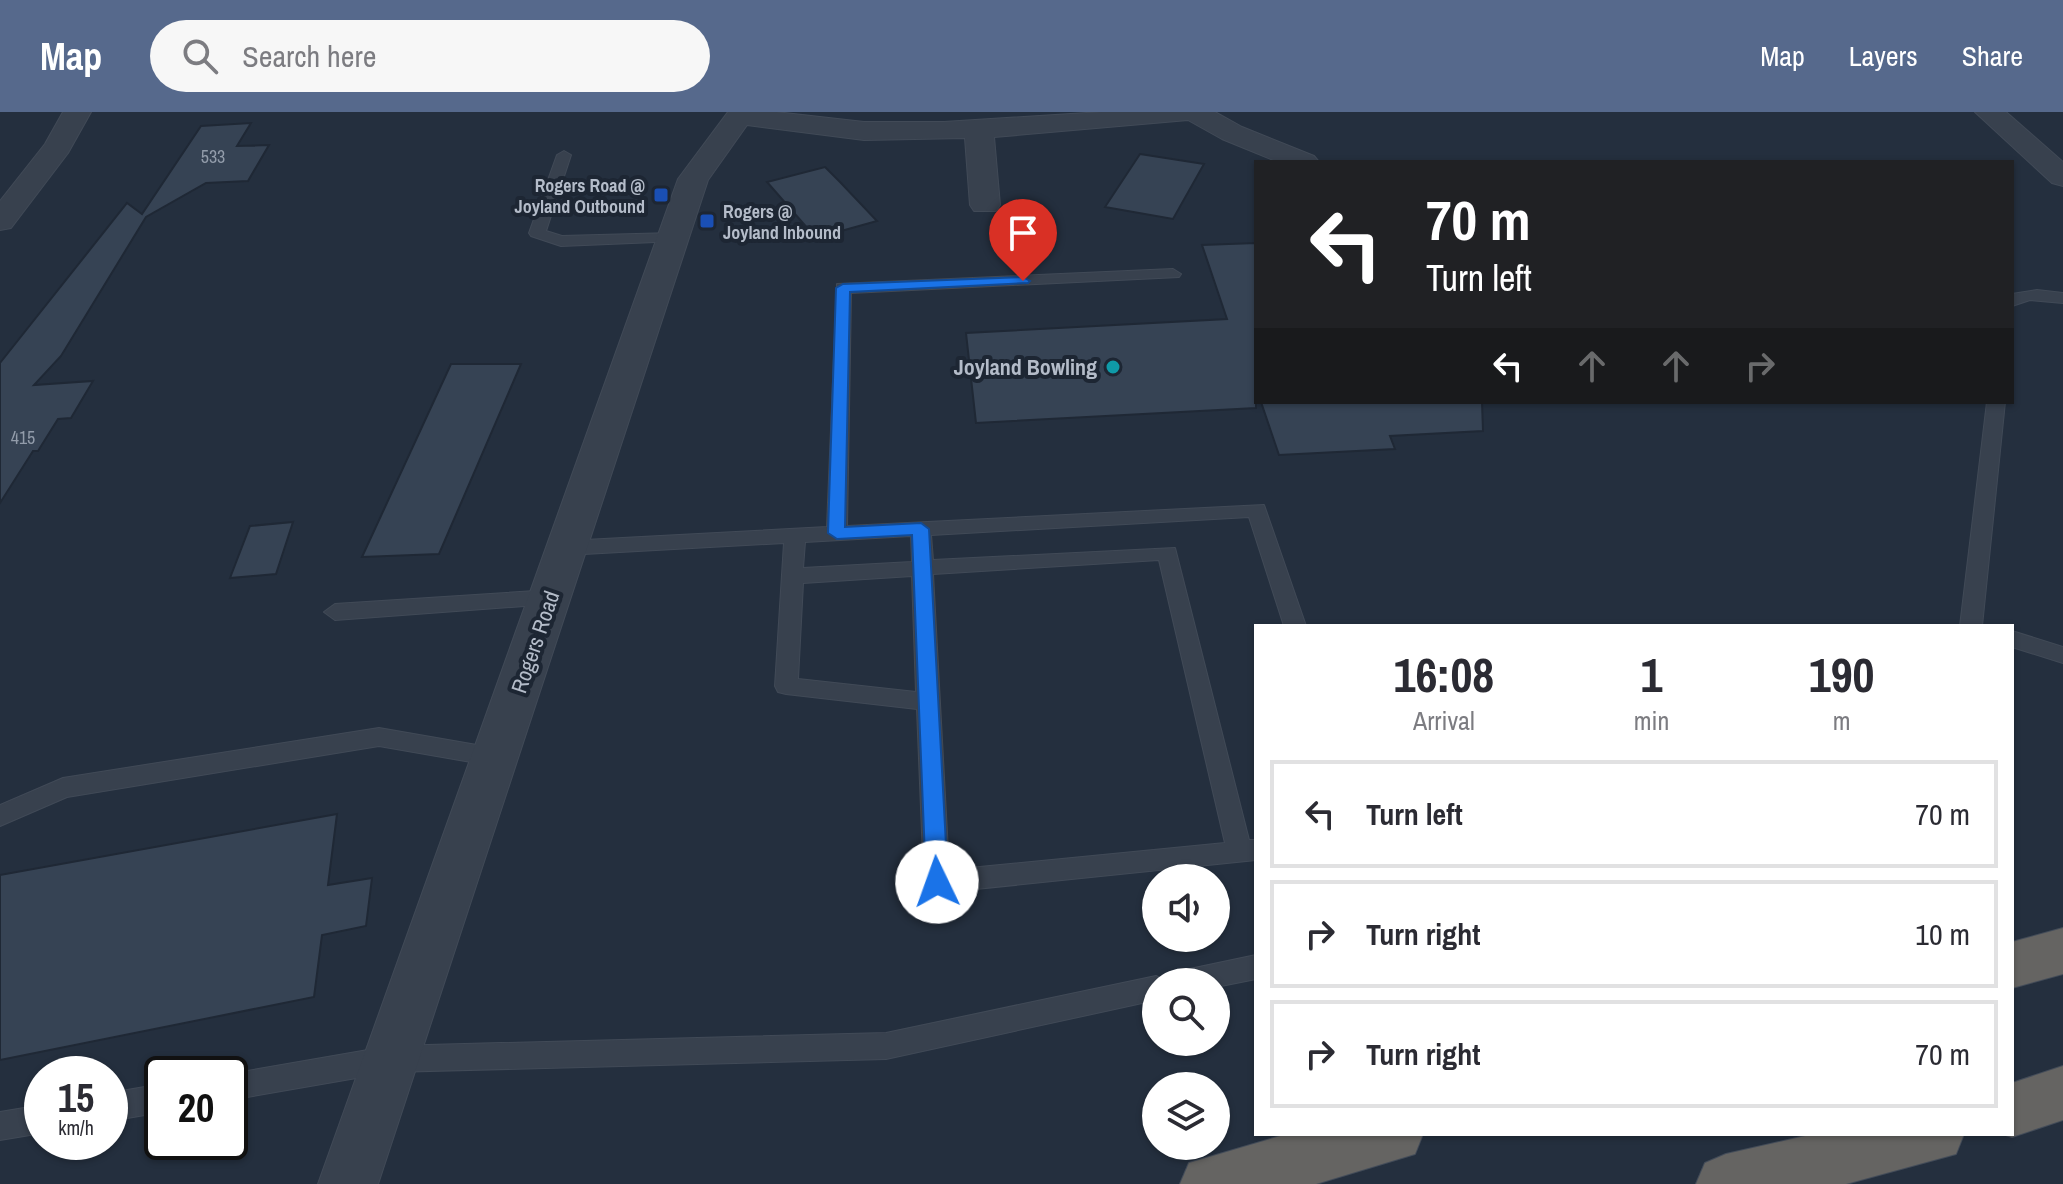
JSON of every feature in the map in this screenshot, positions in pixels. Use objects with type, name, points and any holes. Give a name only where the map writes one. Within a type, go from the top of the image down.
[{"type":"highway","points":[[2014,964],[2063,951]]},
{"type":"highway","points":[[2014,1109],[2063,1093]]},
{"type":"highway","points":[[1210,1184],[1387,1136]]},
{"type":"highway","points":[[1726,1184],[1927,1136]]},
{"type":"street","points":[[0,221],[58,147],[77,112]]},
{"type":"street","points":[[741,114],[864,131],[979,129],[1185,112]]},
{"type":"street","points":[[1195,112],[1232,133],[1299,160]]},
{"type":"street","points":[[1989,112],[2063,177]]},
{"type":"street","name":"Rogers Road","points":[[348,1184],[693,179],[741,114]]},
{"type":"street","points":[[979,129],[985,205]]},
{"type":"lane","points":[[564,155],[537,233],[561,241],[673,238]]},
{"type":"lane","points":[[837,533],[843,288],[1173,274]]},
{"type":"lane","points":[[2014,300],[2019,296],[2040,294],[2063,298]]},
{"type":"lane","points":[[1971,624],[1996,404]]},
{"type":"lane","points":[[566,548],[1257,510],[1294,624]]},
{"type":"lane","points":[[793,576],[922,570],[1168,553],[1247,850],[937,882],[922,570],[921,529]]},
{"type":"lane","points":[[795,535],[786,686],[928,702]]},
{"type":"lane","points":[[335,612],[551,597]]},
{"type":"lane","points":[[2014,640],[2063,655]]},
{"type":"lane","points":[[0,816],[63,788],[379,737],[494,757]]},
{"type":"lane","points":[[1230,972],[1254,967]]},
{"type":"lane","points":[[248,1084],[391,1059],[886,1046],[1142,991]]},
{"type":"lane","points":[[0,1126],[24,1122]]},
{"type":"building","points":[[251,123],[237,146],[269,145],[248,181],[206,183],[146,217],[61,356],[34,385],[93,381],[71,418],[58,419],[38,451],[33,451],[0,503],[0,363],[127,203],[142,214],[201,126]]},
{"type":"building","points":[[1140,154],[1204,164],[1173,219],[1105,207]]},
{"type":"building","points":[[825,167],[877,221],[816,238],[767,182]]},
{"type":"building","name":"Joyland Bowling","points":[[1254,243],[1256,408],[976,423],[966,333],[1227,319],[1202,245]]},
{"type":"building","points":[[451,364],[521,364],[439,554],[362,557]]},
{"type":"building","points":[[1262,404],[1482,404],[1483,431],[1390,436],[1395,449],[1279,455]]},
{"type":"building","points":[[293,522],[276,574],[230,578],[250,526]]},
{"type":"building","points":[[337,814],[328,885],[372,878],[366,926],[322,935],[314,997],[0,1060],[0,875]]},
{"type":"place","name":"Rogers Road @ Joyland Outbound","points":[[661,195]]},
{"type":"place","name":"Rogers @ Joyland Inbound","points":[[707,221]]},
{"type":"place","name":"Joyland Bowling","points":[[1113,367]]},
{"type":"route","points":[[937,882],[921,529],[837,533],[843,288],[1023,281]]}]
